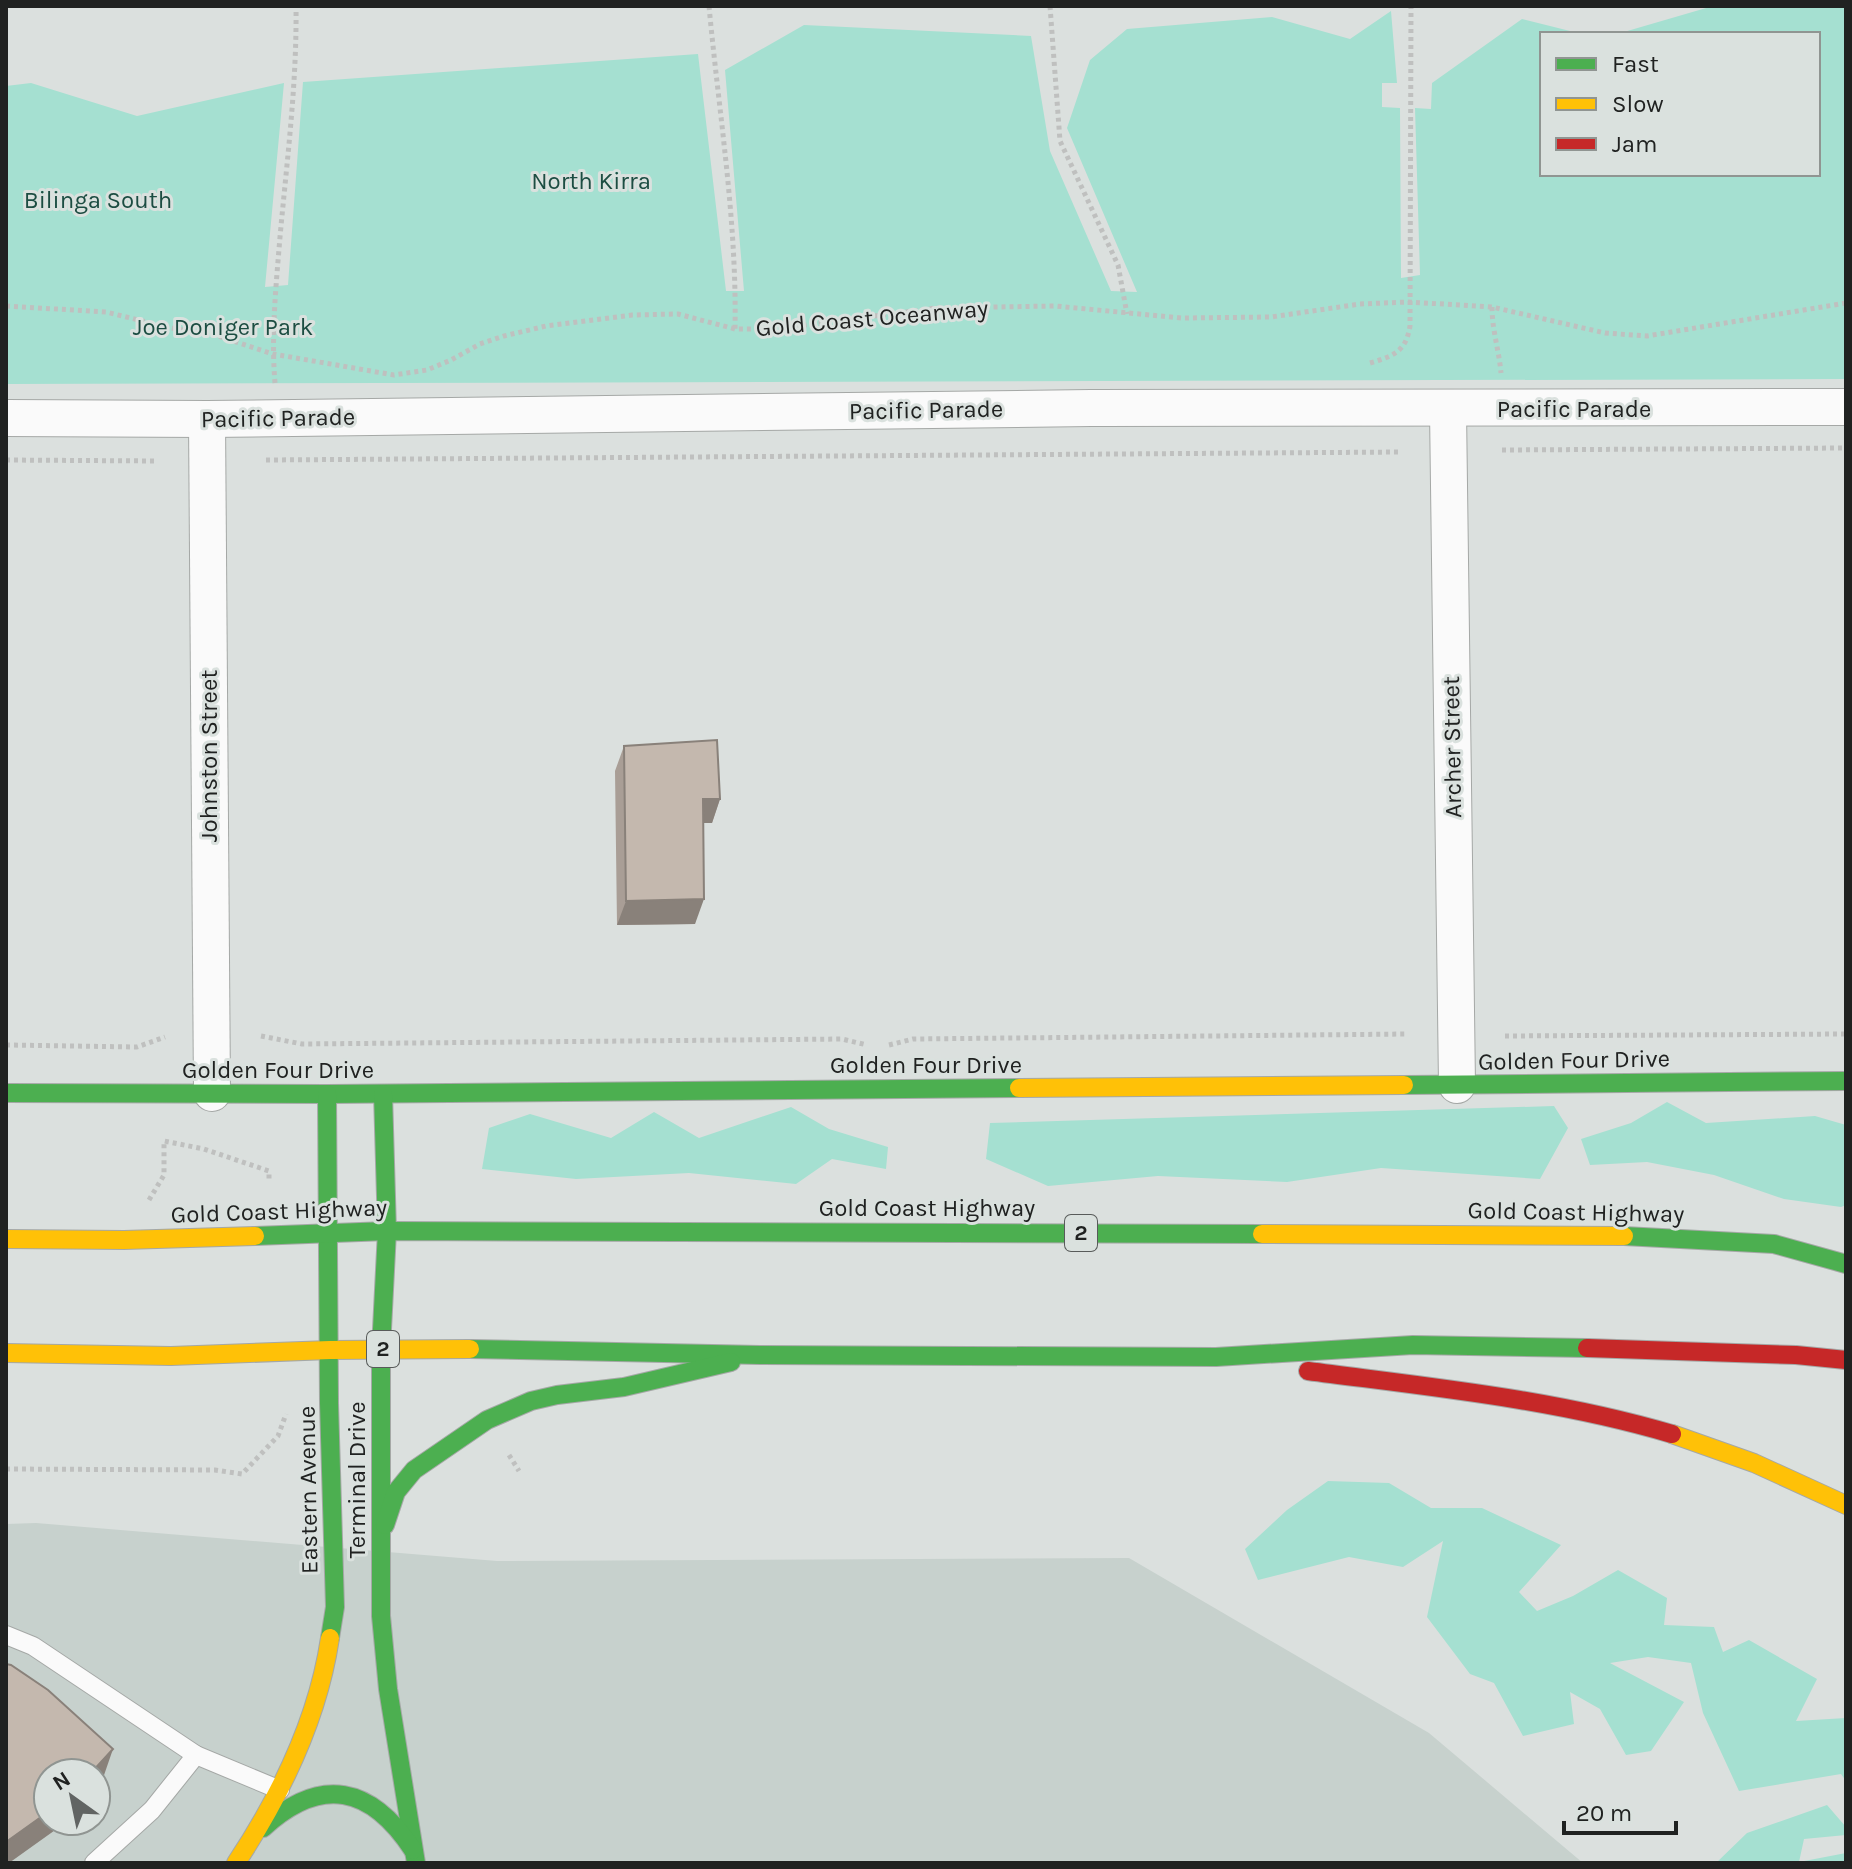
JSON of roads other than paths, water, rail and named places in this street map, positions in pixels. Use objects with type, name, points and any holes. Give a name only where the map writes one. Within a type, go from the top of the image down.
[{"type":"main road","name":"Golden Four Drive","points":[[6,1093],[383,1094],[1846,1081]]},
{"type":"main road","name":"Eastern Avenue","points":[[236,1863],[280,1790],[308,1725],[329,1646],[335,1607],[327,1094]]},
{"type":"main road","name":"Terminal Drive","points":[[383,1094],[387,1231],[381,1349],[383,1647],[414,1856]]},
{"type":"main road","name":"Gold Coast Highway","points":[[6,1239],[124,1240],[330,1231],[1599,1235],[1774,1244],[1846,1264]]},
{"type":"main road","points":[[1774,1244],[1846,1243]]},
{"type":"main road","name":"2","points":[[6,1353],[171,1356],[381,1349],[1216,1357],[1413,1345],[1639,1349],[1846,1360]]},
{"type":"main road","points":[[381,1543],[392,1501],[404,1481],[414,1470],[487,1420],[531,1401],[624,1387],[760,1355]]},
{"type":"main road","points":[[1216,1357],[1598,1415],[1661,1430],[1729,1452],[1846,1505]]},
{"type":"main road","points":[[253,1839],[296,1802],[323,1793],[339,1794],[353,1796],[384,1812],[403,1831],[414,1856]]},
{"type":"street","name":"Pacific Parade","points":[[6,418],[207,419],[1091,408],[1448,410],[1846,407]]},
{"type":"street","name":"Archer Street","points":[[1448,410],[1457,1085]]},
{"type":"street","name":"Johnston Street","points":[[207,419],[212,1093]]},
{"type":"lane","points":[[6,1635],[33,1646],[196,1755],[280,1790]]},
{"type":"lane","points":[[94,1863],[152,1810],[196,1755]]},
{"type":"park label","name":"North Kirra","points":[[591,181]]},
{"type":"park label","name":"Bilinga South","points":[[98,200]]},
{"type":"park label","name":"Joe Doniger Park","points":[[223,327]]}]
